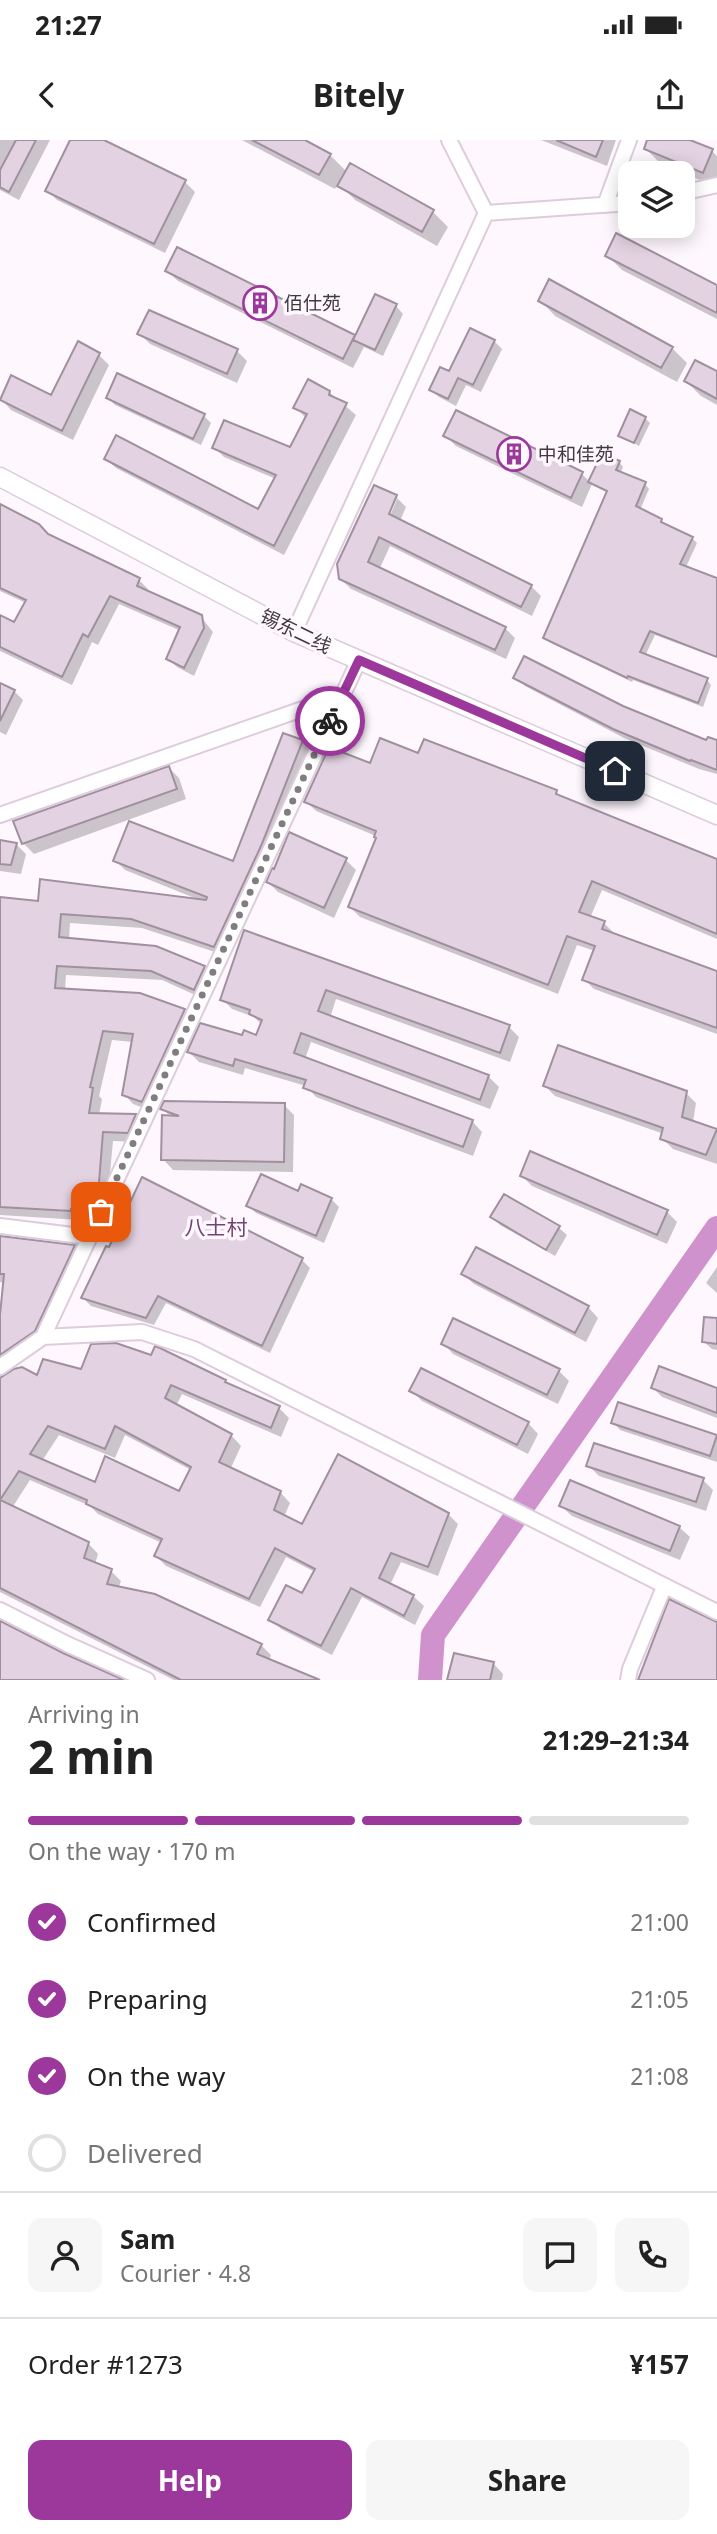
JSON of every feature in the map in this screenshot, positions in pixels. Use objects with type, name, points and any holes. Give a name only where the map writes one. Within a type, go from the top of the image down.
[{"type":"main road","name":"锡东二线","points":[[0,477],[294,632],[717,815]]},
{"type":"street","points":[[449,140],[486,213]]},
{"type":"street","points":[[605,205],[629,140]]},
{"type":"street","points":[[695,190],[717,185]]},
{"type":"street","points":[[486,213],[618,204]]},
{"type":"street","points":[[294,632],[486,213]]},
{"type":"street","points":[[0,1367],[43,1337],[359,660]]},
{"type":"street","points":[[0,816],[311,706],[337,706]]},
{"type":"street","points":[[0,1226],[89,1237]]},
{"type":"street","points":[[43,1337],[142,1332],[194,1349],[717,1612]]},
{"type":"street","points":[[628,1680],[664,1587]]},
{"type":"street","points":[[0,1610],[147,1680]]},
{"type":"building","points":[[16,140],[36,140],[9,192],[0,187],[0,170]]},
{"type":"building","points":[[70,140],[104,140],[186,180],[154,244],[45,191]]},
{"type":"building","points":[[252,140],[305,140],[331,154],[319,175]]},
{"type":"building","points":[[556,140],[603,140],[596,157]]},
{"type":"building","points":[[647,140],[690,140],[713,149],[703,173],[695,170],[695,161],[674,161],[644,149]]},
{"type":"building","points":[[350,163],[434,210],[422,232],[337,186]]},
{"type":"building","points":[[616,233],[618,238],[626,238],[717,285],[717,313],[605,256]]},
{"type":"building","name":"佰仕苑","points":[[177,247],[355,335],[343,359],[165,271]]},
{"type":"building","points":[[549,279],[673,347],[661,368],[538,301]]},
{"type":"building","points":[[375,294],[397,304],[375,350],[353,340]]},
{"type":"building","points":[[149,310],[238,349],[227,374],[137,334]]},
{"type":"building","points":[[470,328],[495,340],[473,385],[458,378],[448,399],[429,390],[440,367],[449,371]]},
{"type":"building","points":[[78,341],[100,353],[62,431],[0,400],[11,375],[51,395]]},
{"type":"building","points":[[695,360],[717,371],[717,399],[684,381]]},
{"type":"building","points":[[117,373],[205,414],[193,439],[106,398]]},
{"type":"building","points":[[308,379],[330,391],[329,395],[347,403],[274,546],[104,459],[116,435],[258,509],[276,475],[212,448],[224,420],[290,447],[307,414],[293,408]]},
{"type":"building","points":[[630,409],[646,417],[634,443],[618,436]]},
{"type":"building","name":"中和佳苑","points":[[456,410],[583,472],[571,498],[443,436]]},
{"type":"building","points":[[602,453],[620,461],[616,470],[646,482],[636,506],[662,519],[661,522],[693,537],[680,564],[717,578],[717,657],[650,631],[640,652],[708,678],[698,703],[628,676],[627,678],[543,638],[607,491],[588,482]]},
{"type":"building","points":[[374,485],[397,495],[389,514],[532,585],[521,607],[379,537],[368,562],[506,627],[495,650],[339,579],[337,564]]},
{"type":"building","points":[[0,504],[39,524],[48,534],[140,578],[137,586],[202,615],[204,628],[184,668],[166,659],[180,627],[110,596],[88,637],[83,634],[62,677],[0,647],[0,615],[14,622],[26,600],[0,588]]},
{"type":"building","points":[[524,656],[623,706],[706,740],[708,737],[717,740],[717,770],[613,729],[513,678]]},
{"type":"building","points":[[0,683],[15,690],[0,721]]},
{"type":"building","points":[[283,733],[303,740],[261,846],[214,947],[131,919],[61,914],[59,937],[156,946],[205,966],[194,990],[151,971],[57,966],[55,988],[140,993],[185,1009],[142,1102],[122,1095],[133,1034],[103,1031],[90,1087],[93,1088],[89,1113],[136,1114],[128,1133],[103,1132],[98,1195],[92,1210],[0,1207],[0,897],[38,901],[40,879],[206,900],[207,897],[113,861],[129,821],[233,861]]},
{"type":"building","points":[[380,738],[418,753],[424,739],[557,790],[556,794],[717,859],[717,934],[592,881],[579,912],[605,921],[602,929],[717,971],[717,1028],[582,980],[595,946],[567,936],[548,985],[348,907],[376,838],[376,831],[304,802],[329,747],[370,763]]},
{"type":"building","points":[[169,766],[177,789],[22,844],[13,821]]},
{"type":"building","points":[[289,832],[347,858],[324,908],[266,882]]},
{"type":"building","points":[[0,840],[17,843],[11,865],[0,864]]},
{"type":"building","points":[[244,930],[510,1025],[500,1053],[326,990],[318,1011],[489,1075],[480,1100],[301,1033],[294,1053],[473,1120],[463,1147],[303,1088],[306,1080],[235,1059],[233,1066],[187,1052],[200,1023],[242,1035],[244,1030],[256,1035],[262,1020],[249,1014],[250,1010],[220,1000]]},
{"type":"building","points":[[558,1045],[687,1091],[682,1117],[717,1129],[706,1155],[660,1139],[663,1128],[543,1086]]},
{"type":"building","points":[[164,1101],[285,1103],[284,1162],[161,1160],[162,1115],[179,1116],[160,1109]]},
{"type":"building","points":[[530,1151],[668,1210],[657,1235],[520,1176]]},
{"type":"building","points":[[261,1174],[298,1191],[301,1184],[332,1198],[316,1236],[246,1206]]},
{"type":"building","points":[[142,1177],[303,1258],[262,1346],[158,1296],[146,1318],[81,1298]]},
{"type":"building","points":[[504,1194],[560,1226],[546,1250],[490,1217]]},
{"type":"building","points":[[0,1236],[75,1245],[35,1331],[0,1355],[4,1274],[0,1274]]},
{"type":"building","points":[[476,1247],[589,1306],[575,1333],[461,1274]]},
{"type":"building","points":[[704,1317],[717,1318],[717,1344],[702,1342]]},
{"type":"building","points":[[453,1318],[560,1369],[547,1395],[441,1344]]},
{"type":"building","points":[[116,1343],[151,1355],[155,1346],[226,1380],[225,1382],[280,1406],[271,1428],[171,1385],[165,1398],[232,1434],[219,1462],[281,1491],[274,1510],[302,1524],[338,1454],[449,1513],[428,1567],[391,1553],[379,1578],[414,1595],[404,1616],[351,1588],[321,1646],[268,1620],[286,1585],[302,1593],[315,1569],[275,1548],[249,1599],[154,1556],[162,1539],[86,1504],[87,1500],[19,1471],[0,1500],[0,1378],[22,1367],[37,1375],[43,1359],[81,1369],[91,1344]],"holes":[[[48,1426],[105,1449],[115,1426],[191,1467],[179,1491],[105,1456],[95,1482],[30,1454]]]},
{"type":"building","points":[[659,1366],[717,1388],[717,1413],[651,1388]]},
{"type":"building","points":[[421,1368],[529,1422],[517,1445],[409,1391]]},
{"type":"building","points":[[618,1402],[717,1435],[710,1456],[611,1423]]},
{"type":"building","points":[[594,1443],[704,1478],[696,1502],[586,1466]]},
{"type":"building","points":[[570,1480],[680,1526],[670,1551],[559,1506]]},
{"type":"building","points":[[0,1500],[89,1542],[84,1558],[112,1569],[107,1584],[155,1594],[262,1644],[257,1654],[320,1680],[181,1680],[0,1588]]},
{"type":"building","points":[[669,1599],[717,1622],[717,1680],[638,1680]]},
{"type":"building","points":[[0,1621],[63,1653],[124,1680],[0,1680]]},
{"type":"building","points":[[454,1653],[494,1662],[490,1680],[447,1680]]},
{"type":"waterway","points":[[430,1680],[433,1635],[717,1228]]},
{"type":"way so far","points":[[101,1212],[330,721]]},
{"type":"place","name":"佰仕苑","points":[[260,303]]},
{"type":"place","name":"中和佳苑","points":[[514,454]]},
{"type":"district","name":"八士村","points":[[216,1228]]},
{"type":"route","points":[[330,721],[359,660],[615,771]]}]
